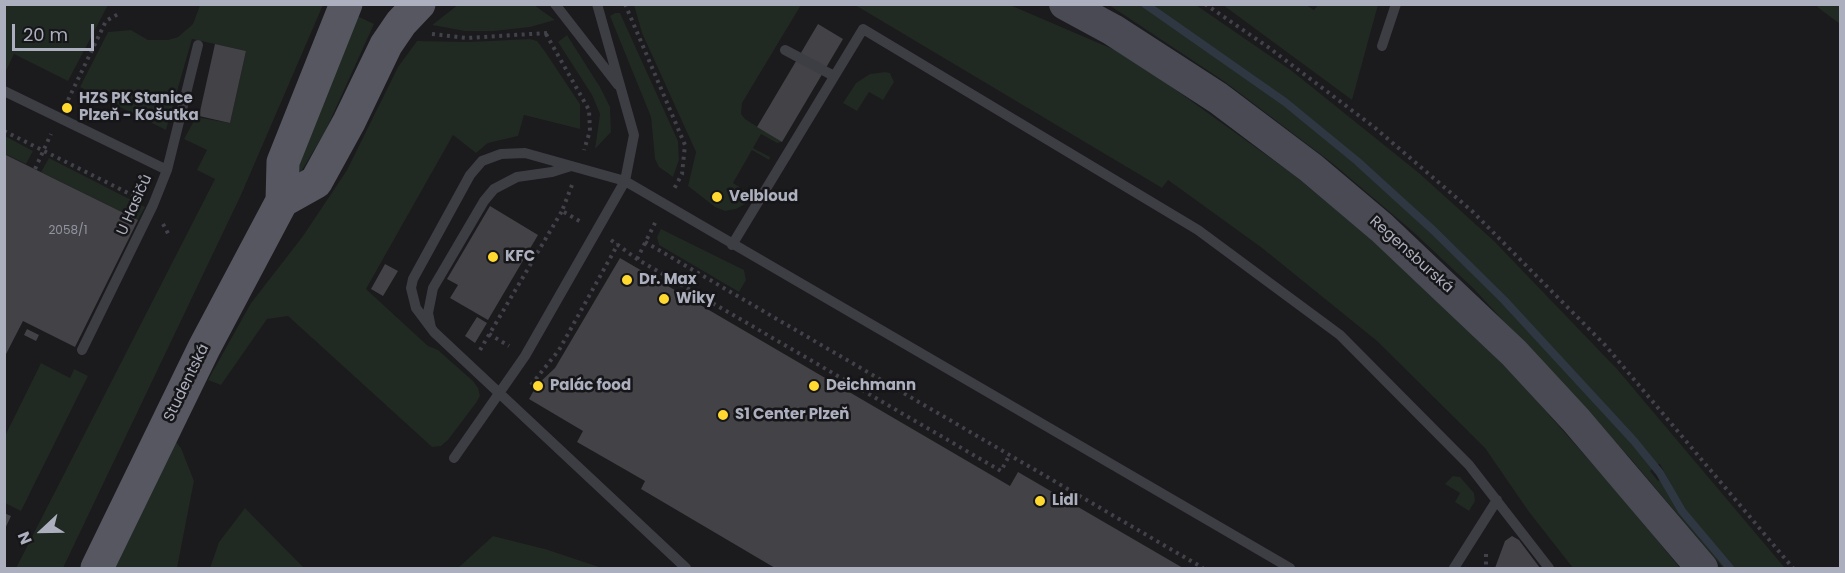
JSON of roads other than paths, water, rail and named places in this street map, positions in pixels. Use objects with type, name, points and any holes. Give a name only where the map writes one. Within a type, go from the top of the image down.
[{"type":"main road","name":"Studentská","points":[[97,568],[204,348],[282,201],[283,162],[346,4]]},
{"type":"main road","name":"Regensburská","points":[[1065,4],[1113,30],[1218,98],[1311,168],[1382,228],[1514,353],[1583,428],[1702,568]]},
{"type":"main road","points":[[282,201],[316,182],[349,122],[378,58],[410,11]]},
{"type":"lane","points":[[555,4],[624,92]]},
{"type":"lane","points":[[454,458],[525,356],[625,181],[634,135],[624,92],[597,4]]},
{"type":"lane","points":[[1382,46],[1396,4]]},
{"type":"lane","points":[[732,245],[863,29],[1198,230],[1340,335],[1470,465],[1549,568]]},
{"type":"lane","points":[[167,170],[198,45]]},
{"type":"lane","points":[[785,50],[834,76]]},
{"type":"lane","name":"U Hasičů","points":[[4,91],[167,170],[153,205],[82,350]]},
{"type":"lane","points":[[686,568],[434,332],[416,308],[411,288],[413,279],[470,175],[482,161],[501,154],[525,153],[625,181],[1290,568]]},
{"type":"lane","points":[[434,332],[428,313],[433,288],[484,201],[494,189],[517,177],[575,166]]},
{"type":"lane","points":[[1454,568],[1497,500]]},
{"type":"waterway","points":[[1145,4],[1285,102],[1357,161],[1434,231],[1504,300],[1634,441],[1660,473],[1682,511],[1730,568]]},
{"type":"place","name":"HZS PK Stanice Plzeň - Košutka","points":[[67,108]]},
{"type":"place","name":"Velbloud","points":[[717,197]]},
{"type":"place","name":"KFC","points":[[493,257]]},
{"type":"place","name":"Dr. Max","points":[[627,280]]},
{"type":"place","name":"Wiky","points":[[664,299]]},
{"type":"place","name":"Palác food","points":[[538,386]]},
{"type":"place","name":"Deichmann","points":[[814,386]]},
{"type":"place","name":"S1 Center Plzeň","points":[[723,415]]},
{"type":"place","name":"Lidl","points":[[1040,501]]}]
